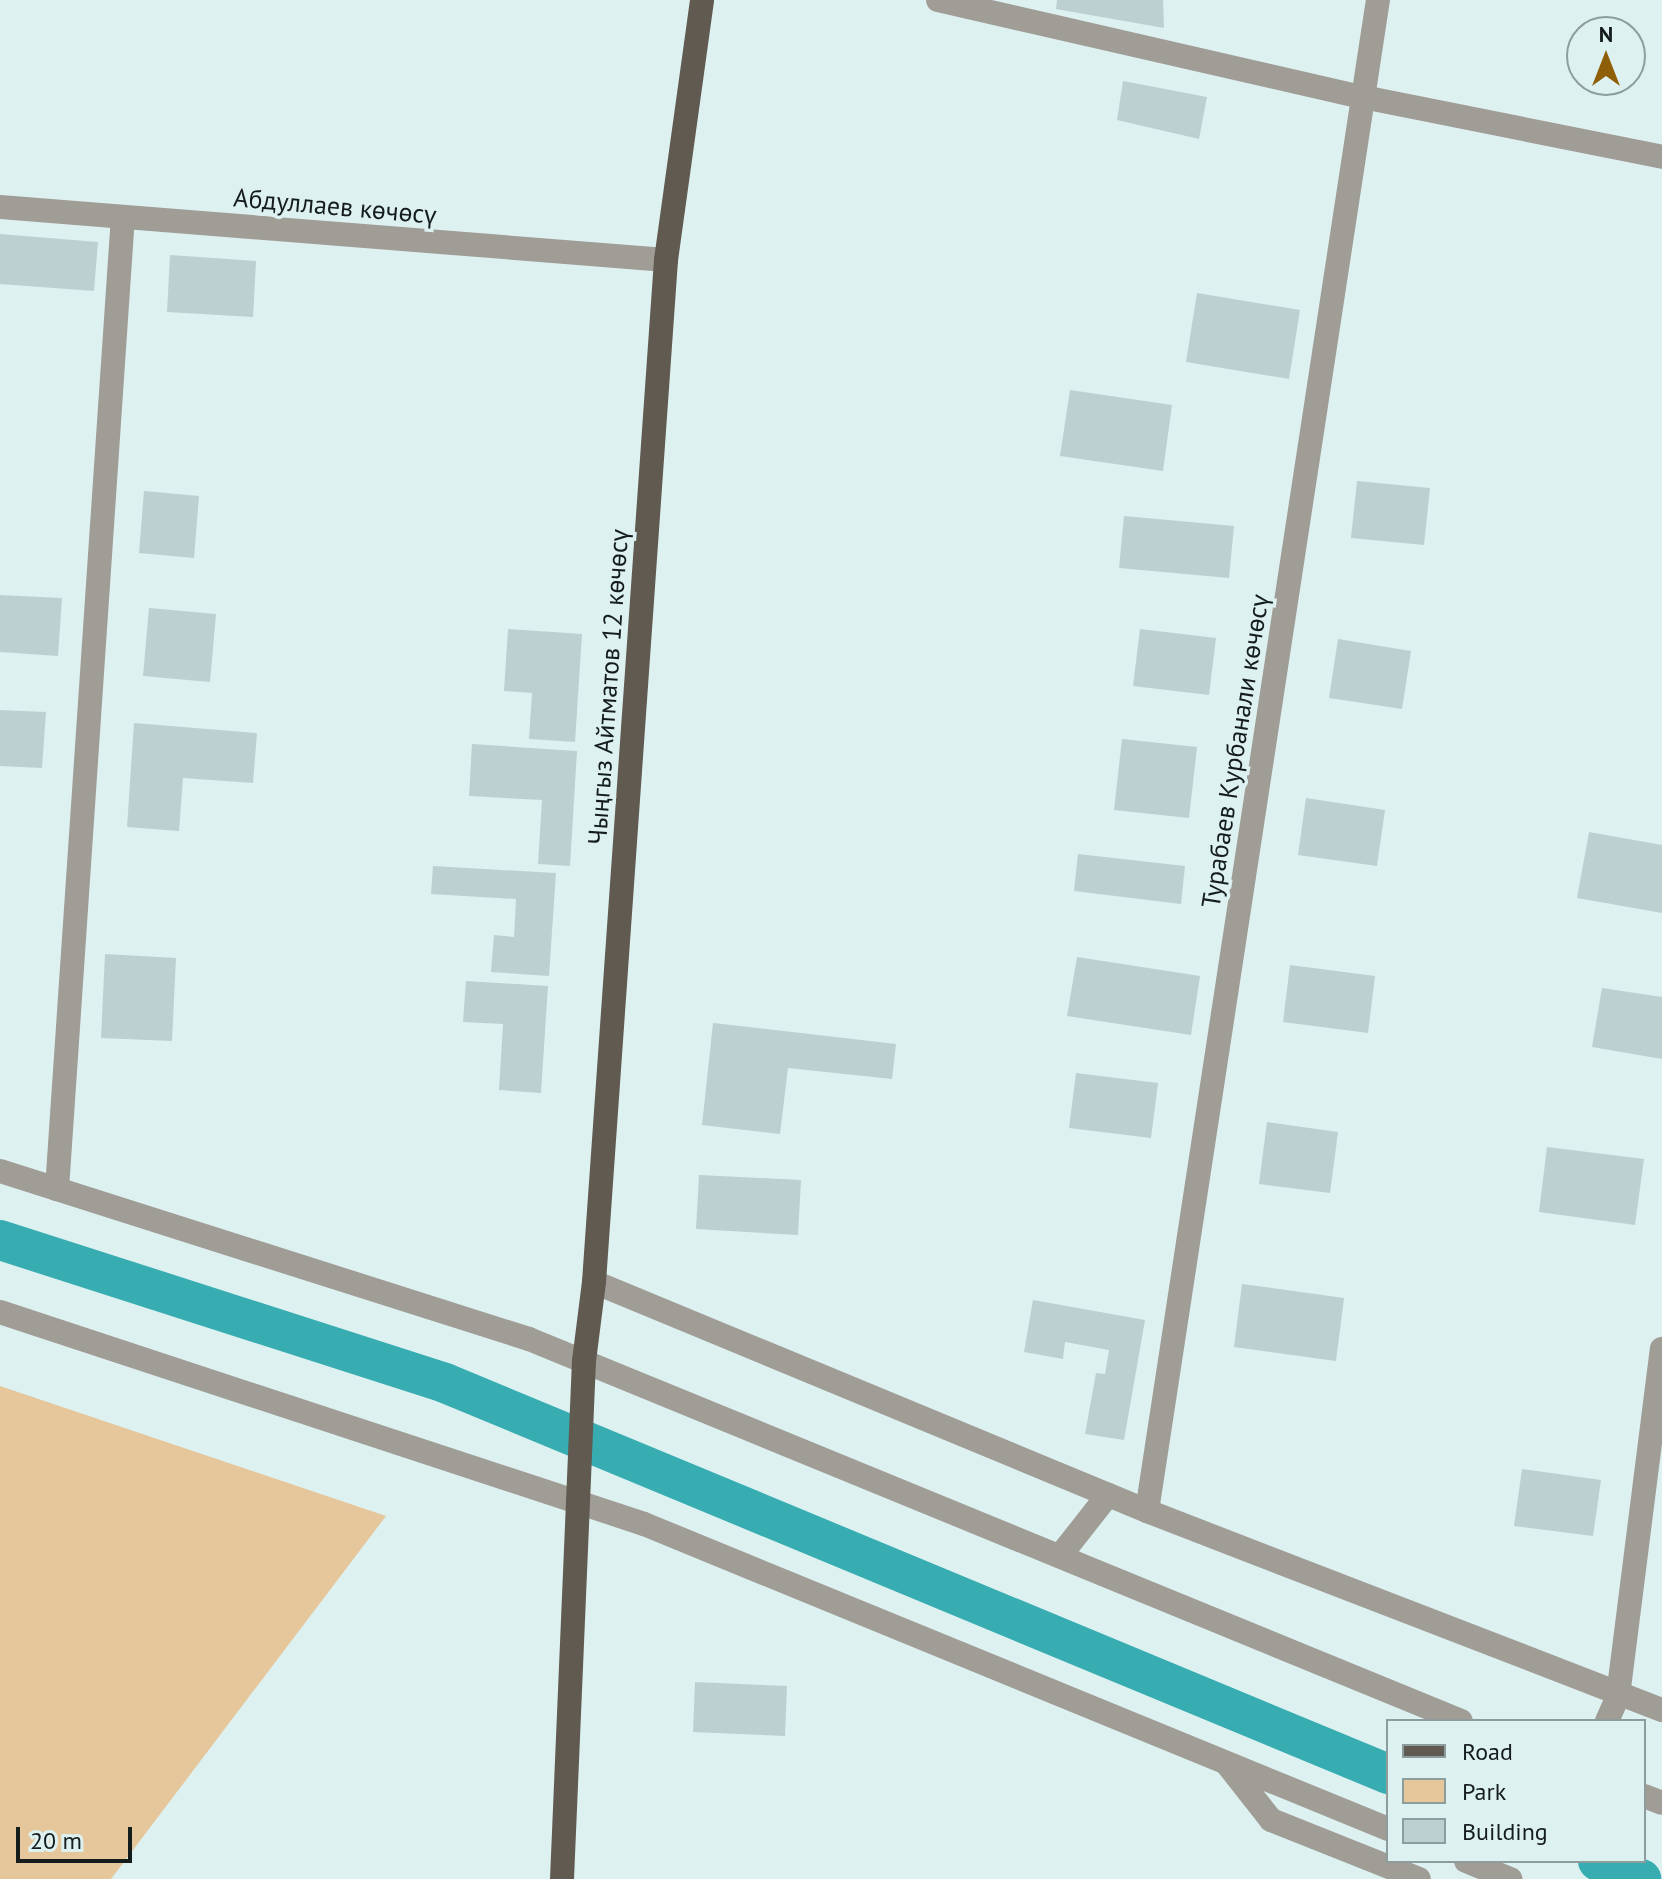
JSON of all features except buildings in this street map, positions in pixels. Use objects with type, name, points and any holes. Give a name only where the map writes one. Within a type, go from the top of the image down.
[{"type":"main road","name":"Чыңгыз Айтматов 12 көчөсү","points":[[562,1879],[583,1370],[594,1282],[666,260],[702,0]]},
{"type":"street","points":[[938,0],[1363,97],[1662,157]]},
{"type":"street","name":"Турабаев Курбанали көчөсү","points":[[1147,1511],[1378,0]]},
{"type":"street","name":"Абдуллаев көчөсү","points":[[0,207],[666,260]]},
{"type":"street","points":[[57,1189],[123,217]]},
{"type":"street","points":[[0,1171],[529,1339],[583,1370],[1060,1556],[1456,1719]]},
{"type":"street","points":[[594,1282],[1147,1511],[1618,1696],[1662,1710]]},
{"type":"street","points":[[0,1312],[578,1492],[1386,1828]]},
{"type":"street","points":[[1608,1719],[1618,1696],[1662,1349]]},
{"type":"street","points":[[1060,1556],[1108,1495]]},
{"type":"street","points":[[1225,1762],[1271,1820],[1395,1874],[1419,1879]]},
{"type":"street","points":[[1471,1863],[1510,1879]]},
{"type":"green space","points":[[0,1386],[386,1516],[111,1879],[0,1879]]},
{"type":"waterway","points":[[0,1240],[445,1383],[1386,1773]]},
{"type":"waterway","points":[[1603,1863],[1641,1879]]}]
